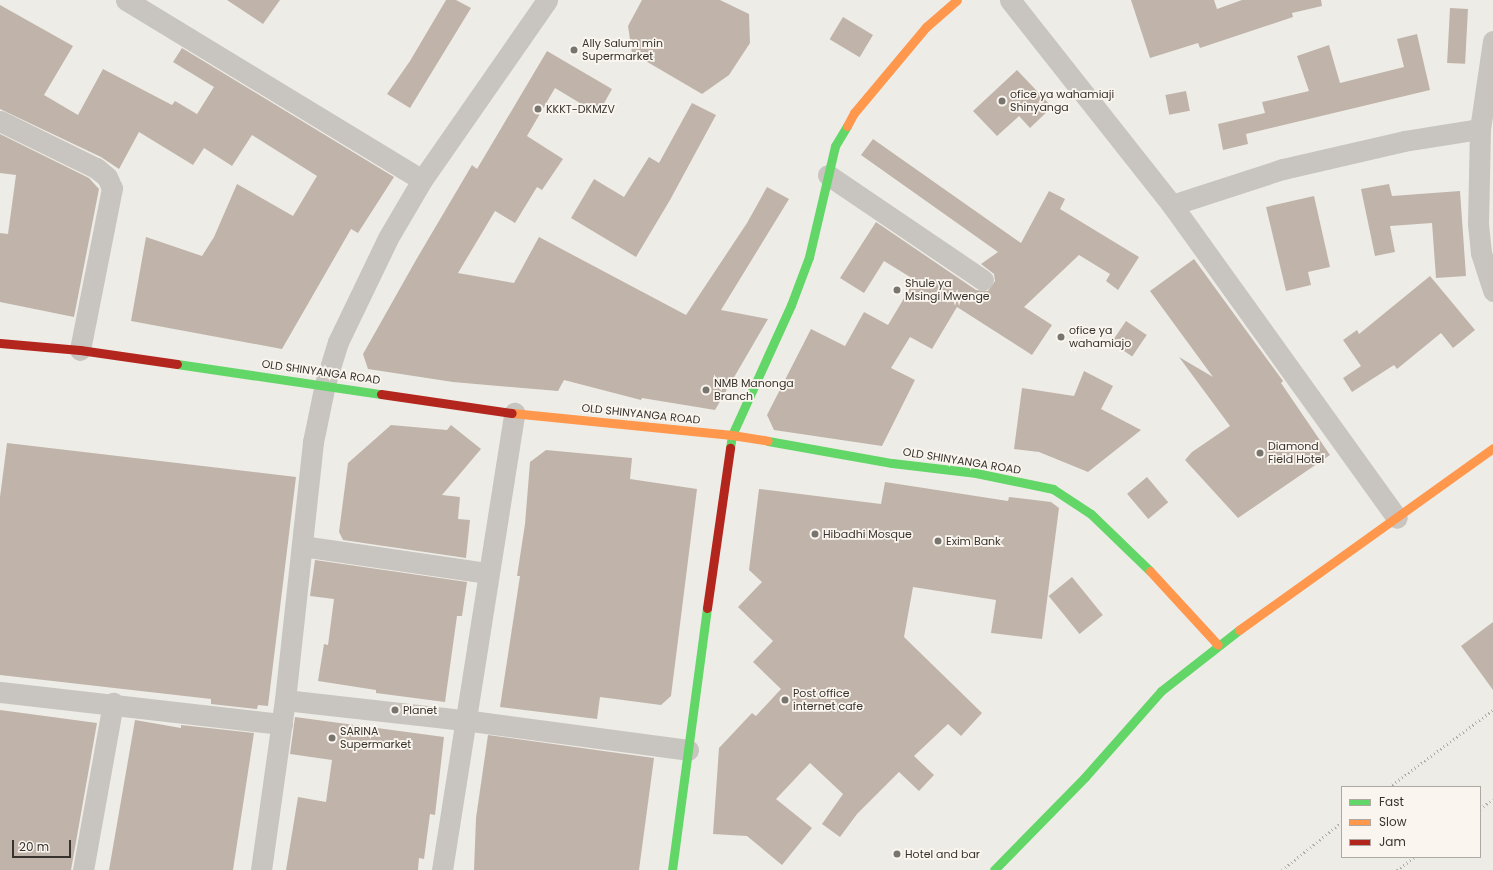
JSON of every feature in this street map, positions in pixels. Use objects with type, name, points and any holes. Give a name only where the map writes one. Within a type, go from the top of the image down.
[{"type":"main road","points":[[672,870],[702,640],[732,435],[791,305],[809,257],[835,146],[854,113],[926,27],[957,0]]},
{"type":"main road","name":"OLD SHINYANGA ROAD","points":[[0,343],[80,350],[325,384],[514,413],[732,435],[892,463],[976,473],[1053,489],[1097,519],[1135,555],[1218,645]]},
{"type":"main road","points":[[994,870],[1085,777],[1161,691],[1218,645],[1493,448]]},
{"type":"street","points":[[126,0],[422,180]]},
{"type":"street","points":[[261,870],[285,700],[313,442],[325,384],[338,342],[388,238],[422,180],[547,0]]},
{"type":"street","points":[[1010,0],[1172,205],[1397,518]]},
{"type":"street","points":[[1493,41],[1480,129],[1478,224],[1481,253],[1493,291]]},
{"type":"street","points":[[0,121],[96,168],[108,177],[112,188],[80,350]]},
{"type":"street","points":[[1172,205],[1284,169],[1404,141],[1480,129]]},
{"type":"street","points":[[828,175],[983,280]]},
{"type":"street","points":[[442,870],[464,720],[514,413]]},
{"type":"street","points":[[302,546],[488,573]]},
{"type":"street","points":[[0,692],[113,703],[282,724]]},
{"type":"street","points":[[285,700],[464,720],[688,750]]},
{"type":"street","points":[[83,870],[113,703]]},
{"type":"building","points":[[227,0],[280,0],[263,24]]},
{"type":"building","points":[[446,0],[456,0],[471,8],[410,108],[387,94],[410,61]]},
{"type":"building","points":[[642,0],[720,0],[749,14],[750,43],[729,75],[702,94],[632,53],[628,26]]},
{"type":"building","points":[[1131,0],[1214,0],[1217,9],[1242,0],[1321,0],[1322,6],[1292,13],[1293,17],[1200,48],[1198,43],[1150,58]]},
{"type":"building","points":[[0,5],[73,46],[44,95],[78,115],[103,69],[172,105],[175,101],[197,114],[214,87],[173,62],[182,48],[394,177],[358,233],[351,229],[282,349],[131,321],[146,237],[202,256],[214,237],[237,184],[293,216],[317,176],[252,135],[232,166],[204,148],[193,165],[139,132],[119,169],[101,157],[0,109]]},
{"type":"building","points":[[1450,8],[1468,9],[1465,64],[1447,63]]},
{"type":"building","points":[[843,17],[873,35],[860,57],[830,39]]},
{"type":"building","points":[[1417,34],[1430,90],[1246,134],[1248,144],[1223,150],[1218,124],[1265,113],[1262,102],[1309,91],[1297,56],[1329,45],[1340,83],[1404,67],[1397,39]]},
{"type":"building","points":[[547,51],[612,89],[598,114],[555,88],[527,136],[563,159],[542,190],[537,187],[515,223],[495,211],[458,273],[514,283],[539,237],[686,315],[747,223],[767,187],[789,199],[721,310],[768,319],[715,410],[642,398],[641,400],[564,380],[558,391],[453,382],[368,369],[363,354],[472,165],[477,169]]},
{"type":"building","points":[[1017,70],[1052,107],[1030,128],[1019,116],[997,136],[973,111]]},
{"type":"building","points":[[1186,91],[1190,111],[1169,115],[1165,95]]},
{"type":"building","points":[[692,103],[716,115],[670,200],[636,257],[571,218],[594,179],[624,197],[649,157],[659,163]]},
{"type":"building","points":[[0,134],[89,178],[99,189],[74,317],[0,302],[0,233],[8,234],[16,175],[0,173]]},
{"type":"building","points":[[873,139],[1021,243],[1049,191],[1065,199],[1060,209],[1139,257],[1118,290],[1106,281],[1110,274],[1079,255],[1024,307],[1052,325],[1032,355],[957,307],[932,349],[910,337],[891,368],[915,380],[882,446],[774,430],[767,415],[811,329],[845,346],[864,312],[888,325],[915,280],[884,261],[864,293],[840,278],[876,222],[976,290],[988,291],[995,281],[994,274],[981,264],[998,252],[861,155]]},
{"type":"building","points":[[1389,184],[1392,196],[1460,191],[1466,276],[1436,278],[1432,223],[1390,226],[1395,252],[1375,256],[1361,189]]},
{"type":"building","points":[[1314,196],[1330,267],[1308,272],[1311,285],[1286,291],[1266,207]]},
{"type":"building","points":[[1194,259],[1283,381],[1281,383],[1330,455],[1238,518],[1185,460],[1192,452],[1230,426],[1179,357],[1213,377],[1150,291]]},
{"type":"building","points":[[1430,276],[1475,330],[1453,348],[1441,333],[1397,369],[1394,365],[1352,392],[1343,378],[1361,366],[1343,340],[1357,330],[1359,334]]},
{"type":"building","points":[[1126,321],[1147,335],[1132,357],[1111,343]]},
{"type":"building","points":[[1084,371],[1113,386],[1101,409],[1141,430],[1088,472],[1039,452],[1014,449],[1022,388],[1074,396]]},
{"type":"building","points":[[391,425],[447,430],[451,425],[481,449],[442,495],[460,497],[458,519],[470,520],[466,558],[343,540],[339,532],[348,463]]},
{"type":"building","points":[[7,443],[296,477],[268,706],[258,705],[257,709],[211,704],[211,699],[0,675],[0,497]]},
{"type":"building","points":[[546,450],[632,458],[630,479],[697,489],[671,696],[661,705],[600,697],[597,719],[500,707],[520,576],[517,576],[525,524],[530,462]]},
{"type":"building","points":[[1147,477],[1168,502],[1148,519],[1127,494]]},
{"type":"building","points":[[885,482],[1008,501],[1009,497],[1051,502],[1059,508],[1042,639],[991,633],[996,600],[913,587],[904,637],[982,713],[961,736],[948,724],[914,756],[934,775],[919,791],[899,772],[857,814],[840,837],[822,824],[843,794],[810,763],[776,799],[812,828],[782,865],[747,836],[713,834],[719,748],[752,713],[756,716],[781,689],[753,662],[773,641],[738,607],[762,582],[749,570],[759,489],[881,504]]},
{"type":"building","points":[[315,560],[467,582],[462,616],[457,616],[445,702],[376,693],[376,690],[318,681],[324,644],[328,645],[334,599],[310,596]]},
{"type":"building","points":[[1072,577],[1103,615],[1080,634],[1049,596]]},
{"type":"building","points":[[1493,622],[1493,690],[1461,646]]},
{"type":"building","points":[[0,710],[97,723],[71,870],[0,870]]},
{"type":"building","points":[[295,717],[444,737],[435,815],[430,814],[424,859],[419,858],[418,870],[286,870],[298,797],[326,802],[332,760],[290,754]]},
{"type":"building","points":[[135,720],[181,728],[181,725],[254,733],[233,870],[109,870]]},
{"type":"building","points":[[488,735],[654,758],[639,870],[474,870],[476,818]]},
{"type":"railway","points":[[1390,786],[1493,710]]},
{"type":"railway","points":[[1481,808],[1493,799]]},
{"type":"railway","points":[[1282,870],[1341,823]]},
{"type":"railway","points":[[1397,870],[1414,858]]},
{"type":"traffic: fast","points":[[730,448],[732,435],[791,305],[809,257],[835,146],[847,126]]},
{"type":"traffic: fast","points":[[177,364],[381,394]]},
{"type":"traffic: fast","points":[[768,441],[892,463],[976,473],[1053,489],[1091,514],[1150,571]]},
{"type":"traffic: fast","points":[[672,870],[707,608]]},
{"type":"traffic: fast","points":[[994,870],[1085,777],[1161,691],[1239,630]]},
{"type":"traffic: slow","points":[[847,126],[854,113],[926,27],[957,0]]},
{"type":"traffic: slow","points":[[512,413],[732,435],[768,441]]},
{"type":"traffic: slow","points":[[1239,630],[1493,448]]},
{"type":"traffic: slow","points":[[1150,571],[1218,645]]},
{"type":"traffic: jam","points":[[0,343],[80,350],[177,364]]},
{"type":"traffic: jam","points":[[381,394],[512,413]]},
{"type":"traffic: jam","points":[[707,608],[730,448]]},
{"type":"place","name":"Ally Salum min Supermarket","points":[[574,50]]},
{"type":"place","name":"ofice ya wahamiaji Shinyanga","points":[[1002,101]]},
{"type":"place","name":"KKKT-DKMZV","points":[[538,109]]},
{"type":"place","name":"Shule ya Msingi Mwenge","points":[[897,290]]},
{"type":"place","name":"ofice ya wahamiajo","points":[[1061,337]]},
{"type":"place","name":"NMB Manonga Branch","points":[[706,390]]},
{"type":"place","name":"Diamond Field Hotel","points":[[1260,453]]},
{"type":"place","name":"Hibadhi Mosque","points":[[815,534]]},
{"type":"place","name":"Exim Bank","points":[[938,541]]},
{"type":"place","name":"Post office internet cafe","points":[[785,700]]},
{"type":"place","name":"Planet","points":[[395,710]]},
{"type":"place","name":"SARINA Supermarket","points":[[332,738]]},
{"type":"place","name":"Hotel and bar","points":[[897,854]]}]
